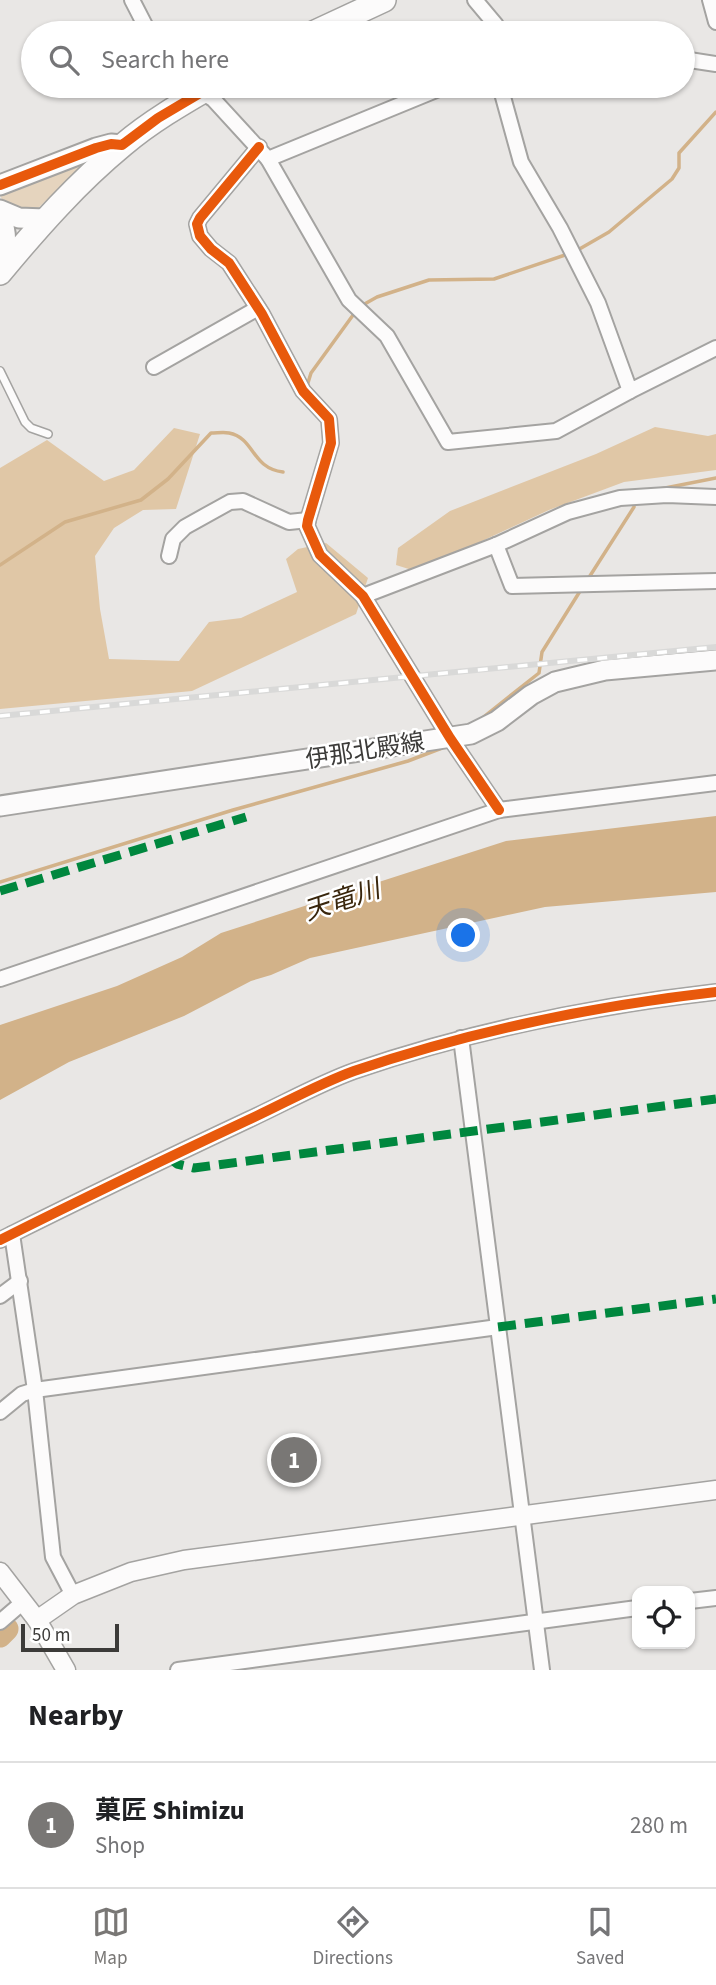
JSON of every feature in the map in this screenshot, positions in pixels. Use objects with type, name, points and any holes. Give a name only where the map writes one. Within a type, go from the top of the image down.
[{"type":"highway","points":[[339,21],[384,0]]},
{"type":"highway","points":[[0,270],[45,219],[122,145],[187,98]]},
{"type":"main road","points":[[0,185],[96,148],[111,144],[122,145]]},
{"type":"main road","points":[[0,212],[19,219],[45,219]]},
{"type":"main road","points":[[0,212],[6,235],[0,270]]},
{"type":"main road","name":"伊那北殿線","points":[[0,806],[471,734],[488,726],[531,695],[555,682],[605,670],[716,660]]},
{"type":"street","points":[[132,0],[143,21]]},
{"type":"street","points":[[475,0],[493,21]]},
{"type":"street","points":[[710,0],[716,23]]},
{"type":"street","points":[[695,61],[716,64]]},
{"type":"street","points":[[212,98],[263,153],[358,308],[387,336],[448,442],[555,431],[716,348]]},
{"type":"street","points":[[413,98],[263,153],[197,224],[200,236],[229,263],[258,308],[303,391],[329,419],[331,443],[307,526],[320,555],[363,596],[450,738],[499,810]]},
{"type":"street","points":[[503,98],[521,162],[574,253],[598,303],[630,391]]},
{"type":"street","points":[[154,367],[258,308]]},
{"type":"street","points":[[363,596],[496,545],[568,512],[620,498],[667,495],[716,497]]},
{"type":"street","points":[[169,556],[173,539],[185,527],[230,502],[243,501],[289,522],[308,520]]},
{"type":"street","points":[[496,545],[512,586],[716,581]]},
{"type":"street","points":[[0,979],[499,810],[716,783]]},
{"type":"street","points":[[73,1595],[53,1557],[20,1281],[6,1237],[168,1157],[351,1072],[461,1038],[530,1023],[716,992]]},
{"type":"street","points":[[461,1038],[542,1670]]},
{"type":"street","points":[[0,1296],[20,1281]]},
{"type":"street","points":[[0,1412],[22,1394],[35,1390],[498,1327]]},
{"type":"street","points":[[37,1620],[73,1595],[131,1572],[184,1560],[716,1490]]},
{"type":"street","points":[[0,1572],[37,1620],[66,1670]]},
{"type":"street","points":[[695,1600],[716,1598]]},
{"type":"street","points":[[0,1622],[22,1603]]},
{"type":"street","points":[[178,1670],[632,1609]]},
{"type":"lane","points":[[0,371],[25,422],[31,428],[48,434]]},
{"type":"shaded area","points":[[92,158],[36,210],[13,207],[1,197],[0,192]]},
{"type":"shaded area","points":[[655,427],[708,436],[716,434],[716,470],[624,482],[549,510],[467,548],[431,576],[396,565],[398,548],[450,511],[596,454]]},
{"type":"shaded area","points":[[174,428],[200,434],[176,509],[143,510],[114,528],[95,556],[100,609],[109,659],[179,661],[209,622],[241,618],[297,592],[286,559],[298,549],[326,543],[368,578],[356,614],[192,691],[0,709],[0,468],[47,440],[104,481],[134,470]]},
{"type":"water","name":"天竜川","points":[[716,816],[716,892],[545,907],[310,958],[251,981],[184,1016],[69,1062],[0,1100],[0,1025],[117,986],[182,957],[221,933],[506,841]]},
{"type":"waterway","points":[[576,251],[609,232],[672,179],[679,168],[679,153],[716,112]]},
{"type":"waterway","points":[[361,306],[377,297],[429,280],[494,279],[568,254]]},
{"type":"waterway","points":[[307,386],[311,373],[356,311]]},
{"type":"waterway","points":[[0,565],[65,522],[141,500],[168,479],[211,433],[237,436],[265,465],[283,472]]},
{"type":"waterway","points":[[660,489],[716,478]]},
{"type":"waterway","points":[[588,579],[634,507]]},
{"type":"waterway","points":[[481,719],[539,673],[542,652],[582,588]]},
{"type":"waterway","points":[[0,882],[233,810],[408,761],[442,748]]},
{"type":"waterway","points":[[0,1636],[7,1629]]},
{"type":"railway","points":[[0,716],[716,647]]},
{"type":"marked path","points":[[0,891],[246,817]]},
{"type":"marked path","points":[[168,1157],[177,1164],[194,1168],[716,1099]]},
{"type":"marked path","points":[[498,1327],[716,1299]]},
{"type":"cycle path","points":[[0,185],[96,148],[111,144],[122,145],[158,118],[192,98]]},
{"type":"cycle path","points":[[259,147],[200,218],[197,224],[200,236],[229,263],[262,314],[303,391],[329,419],[331,443],[307,526],[320,555],[363,596],[450,738],[499,810]]},
{"type":"cycle path","points":[[0,1240],[354,1071],[443,1044],[533,1022],[716,992]]},
{"type":"place","name":"菓匠 Shimizu","points":[[294,1460]]}]
